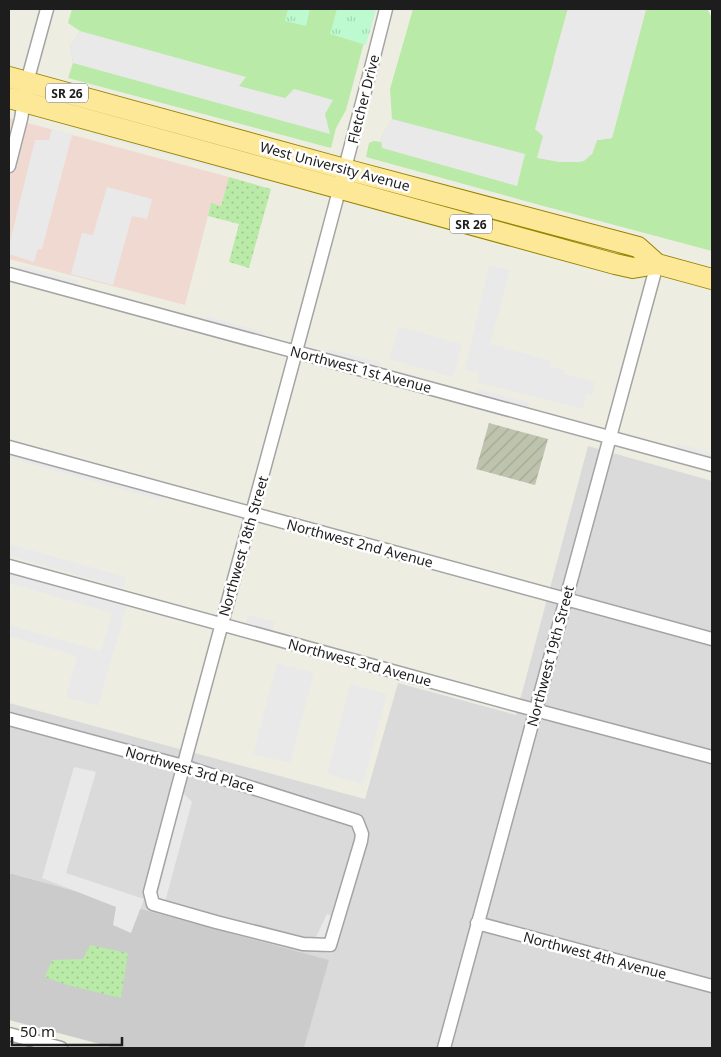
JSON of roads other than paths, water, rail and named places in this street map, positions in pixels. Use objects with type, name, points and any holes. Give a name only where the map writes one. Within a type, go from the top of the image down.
[{"type":"main road","name":"West University Avenue","points":[[18,80],[638,247],[657,264]]},
{"type":"main road","name":"West University Avenue","points":[[17,100],[633,268],[657,264],[712,279]]},
{"type":"street","points":[[9,166],[18,80],[47,9]]},
{"type":"street","name":"Fletcher Drive","points":[[339,188],[386,9]]},
{"type":"street","name":"Northwest 18th Street","points":[[153,904],[150,892],[220,624],[252,514],[339,188]]},
{"type":"street","name":"Northwest 19th Street","points":[[444,1048],[657,264]]},
{"type":"street","name":"Northwest 1st Avenue","points":[[9,274],[712,465]]},
{"type":"street","name":"Northwest 2nd Avenue","points":[[9,447],[712,639]]},
{"type":"street","name":"Northwest 3rd Avenue","points":[[9,566],[712,757]]},
{"type":"street","name":"Northwest 3rd Place","points":[[9,718],[183,766],[357,821],[362,834],[330,945],[304,944],[153,904]]},
{"type":"street","name":"Northwest 4th Avenue","points":[[477,923],[712,986]]},
{"type":"street","points":[[9,1034],[62,1048]]}]
